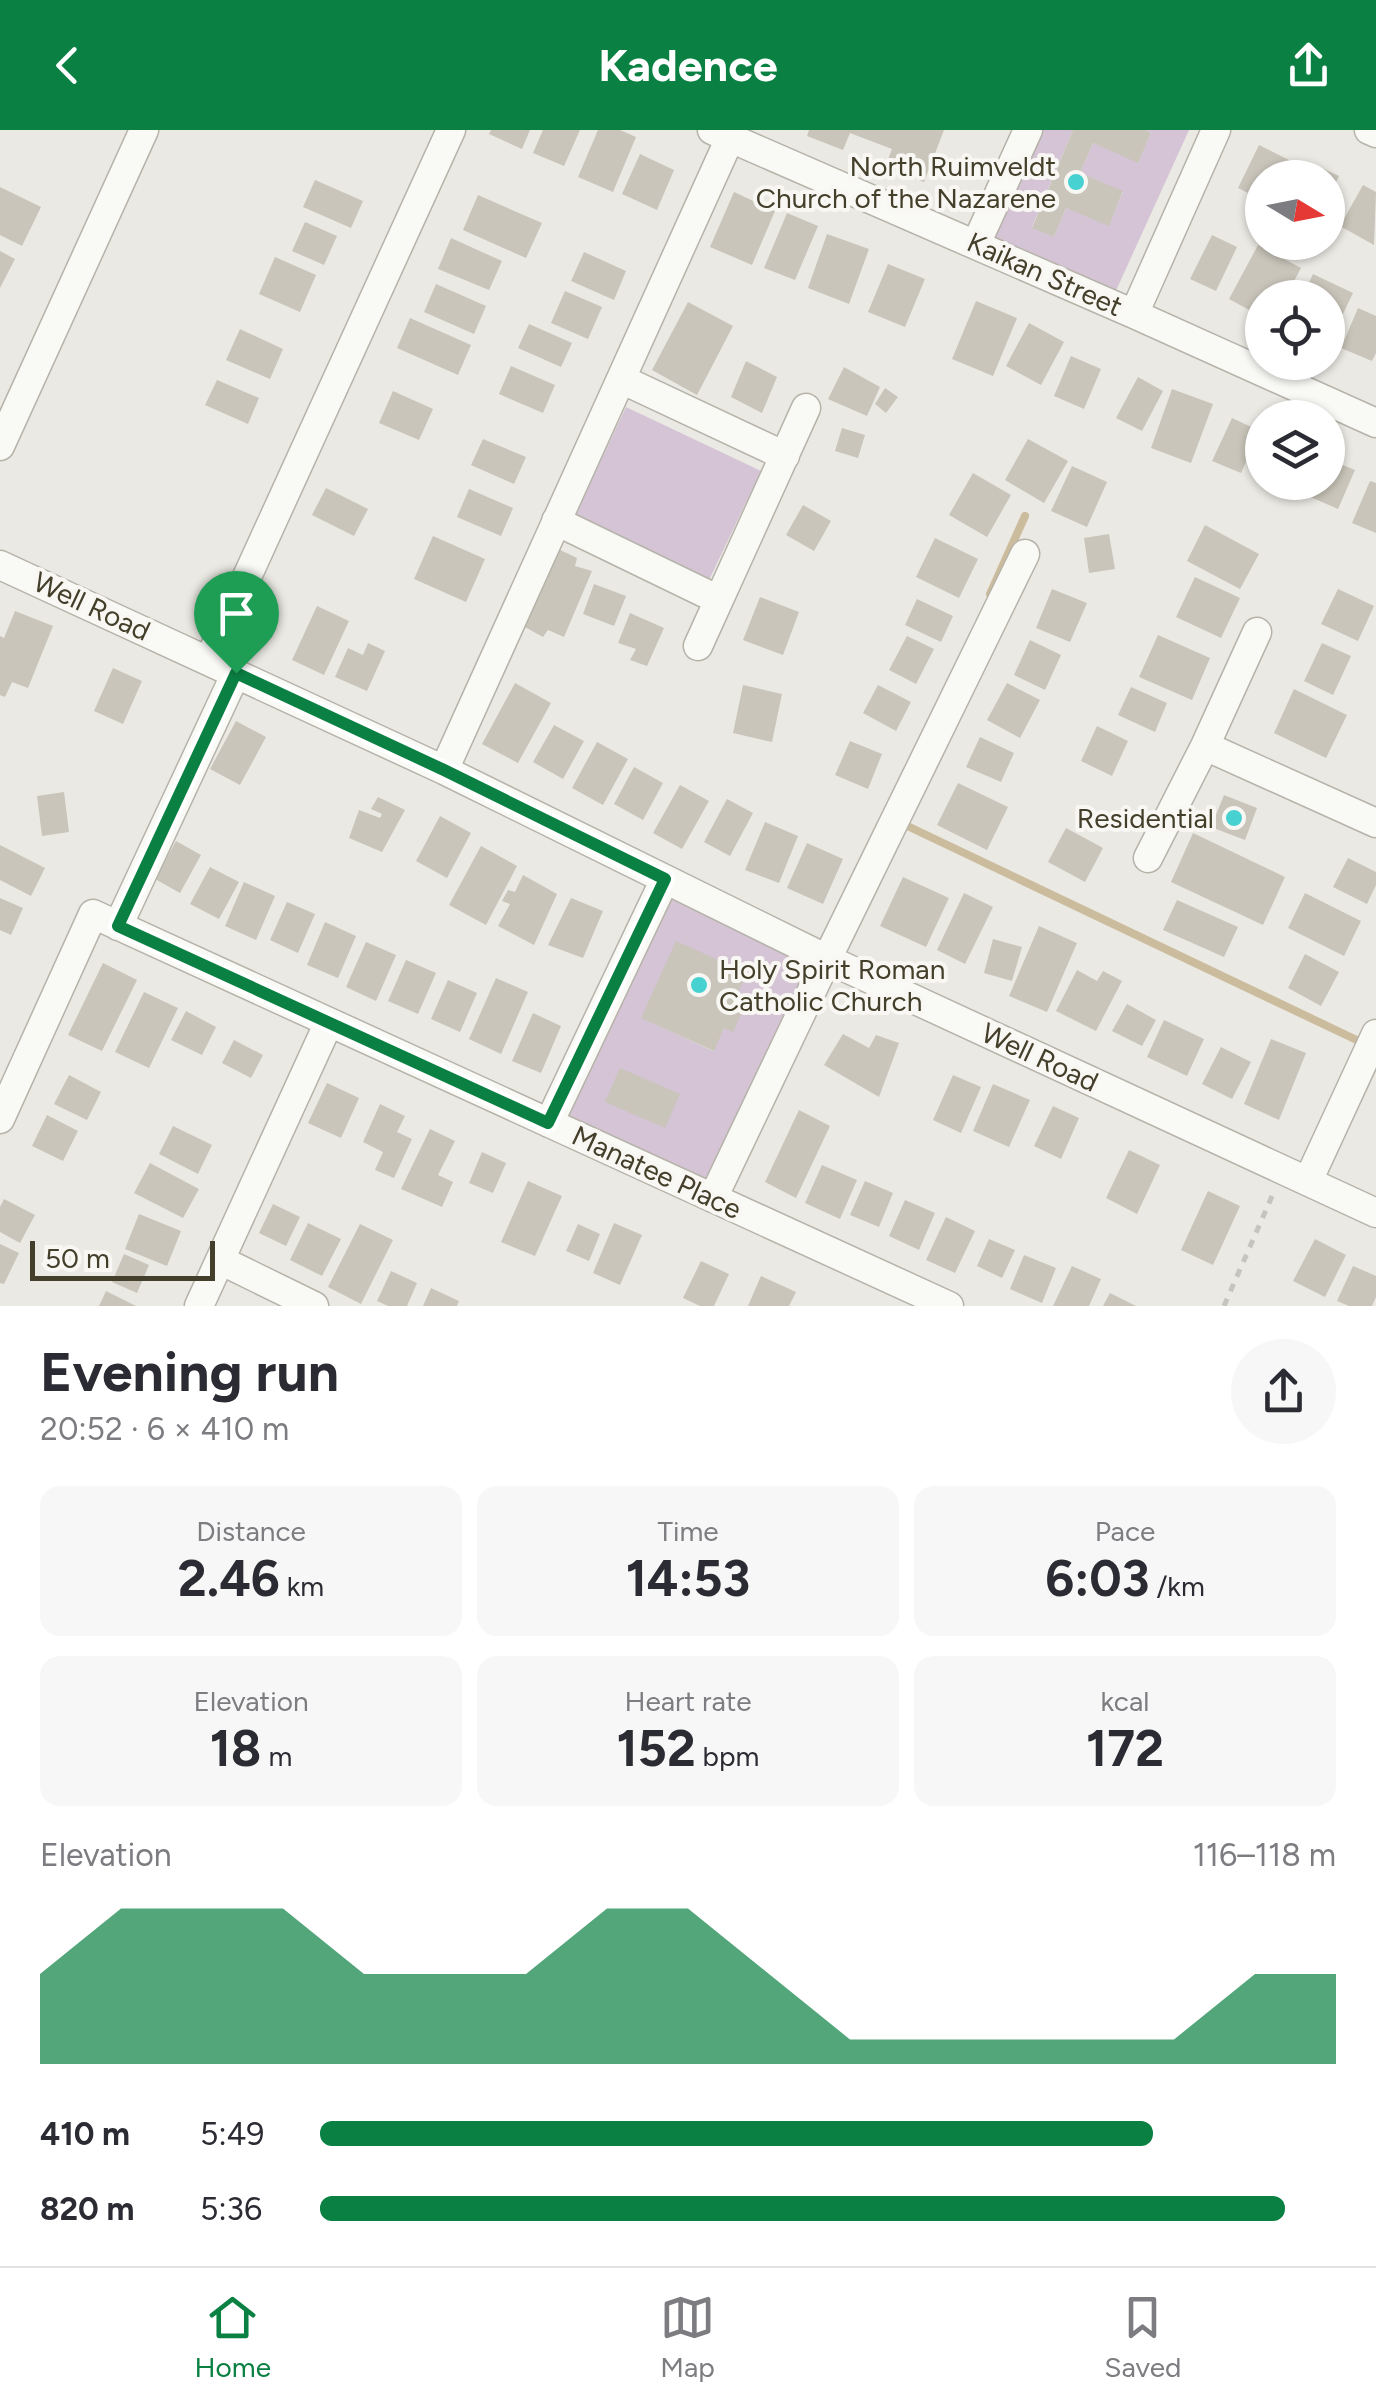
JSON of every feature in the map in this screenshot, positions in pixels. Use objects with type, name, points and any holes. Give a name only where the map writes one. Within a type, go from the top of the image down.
[{"type":"street","points":[[0,446],[144,130]]},
{"type":"street","points":[[209,660],[451,130]]},
{"type":"street","points":[[976,244],[1028,130]]},
{"type":"street","points":[[1134,314],[1216,130]]},
{"type":"street","points":[[1369,130],[1376,133]]},
{"type":"street","points":[[444,770],[621,379],[721,134]]},
{"type":"street","name":"Kaikan Street","points":[[721,134],[1376,423]]},
{"type":"street","points":[[621,379],[785,456]]},
{"type":"street","points":[[698,646],[806,408]]},
{"type":"street","points":[[556,521],[719,600]]},
{"type":"street","points":[[713,1198],[1025,554]]},
{"type":"street","name":"Well Road","points":[[0,564],[444,770],[827,958],[1376,1214]]},
{"type":"street","points":[[1148,858],[1257,632]]},
{"type":"street","points":[[0,1118],[236,673]]},
{"type":"street","points":[[1205,746],[1376,823]]},
{"type":"street","points":[[548,1123],[665,879]]},
{"type":"street","name":"Manatee Place","points":[[105,920],[949,1306]]},
{"type":"street","points":[[199,1306],[328,1022]]},
{"type":"street","points":[[1296,1175],[1376,1034]]},
{"type":"street","points":[[220,1260],[314,1306]]},
{"type":"path","points":[[1224,1306],[1296,1175]]},
{"type":"shaded area","points":[[1043,130],[1073,130],[1032,227],[1054,237],[1066,208],[1109,225],[1123,192],[1080,173],[1093,143],[1138,162],[1151,133],[1145,130],[1189,130],[1114,295],[993,240]]},
{"type":"shaded area","points":[[626,407],[761,471],[709,580],[575,516]]},
{"type":"shaded area","points":[[669,893],[809,962],[705,1183],[563,1114]],"holes":[[[746,973],[736,997],[746,1001],[724,1028],[713,1051],[642,1018]]]},
{"type":"building","points":[[491,130],[530,130],[522,149],[489,134]]},
{"type":"building","points":[[543,130],[580,130],[564,166],[533,153]]},
{"type":"building","points":[[598,130],[620,130],[636,137],[613,192],[578,177]]},
{"type":"building","points":[[809,130],[944,130],[924,182],[885,167],[892,149],[850,133],[843,150],[807,136]]},
{"type":"building","name":"North Ruimveldt Church of the Nazarene","points":[[1073,130],[1151,133],[1138,163],[1093,143],[1080,173],[1123,191],[1109,226],[1066,208],[1054,237],[1032,228]]},
{"type":"building","points":[[1259,145],[1289,160],[1252,160]]},
{"type":"building","points":[[640,154],[674,170],[657,210],[622,194]]},
{"type":"building","points":[[315,180],[363,201],[351,228],[303,207]]},
{"type":"building","points":[[1363,185],[1376,192],[1374,245],[1345,229],[1345,217]]},
{"type":"building","points":[[0,187],[41,207],[22,246],[0,235]]},
{"type":"building","points":[[734,192],[775,211],[752,265],[710,247]]},
{"type":"building","points":[[478,195],[542,223],[526,258],[463,230]]},
{"type":"building","points":[[787,213],[818,226],[795,280],[764,268]]},
{"type":"building","points":[[305,222],[337,236],[324,265],[292,251]]},
{"type":"building","points":[[827,234],[869,249],[849,304],[808,288]]},
{"type":"building","points":[[1212,235],[1237,247],[1216,291],[1190,279]]},
{"type":"building","points":[[451,238],[502,261],[489,290],[438,269]]},
{"type":"building","points":[[0,251],[15,259],[0,288]]},
{"type":"building","points":[[584,252],[626,271],[614,300],[571,281]]},
{"type":"building","points":[[275,257],[316,275],[300,312],[259,294]]},
{"type":"building","points":[[1250,260],[1286,260],[1301,268],[1295,280],[1245,280],[1245,308],[1229,299]]},
{"type":"building","points":[[888,264],[925,279],[905,327],[868,312]]},
{"type":"building","points":[[436,284],[486,306],[474,334],[424,312]]},
{"type":"building","points":[[1345,289],[1353,293],[1345,310]]},
{"type":"building","points":[[565,291],[602,307],[588,339],[551,323]]},
{"type":"building","points":[[976,301],[1017,318],[993,376],[952,359]]},
{"type":"building","points":[[688,302],[733,326],[697,395],[652,370]]},
{"type":"building","points":[[1358,308],[1376,316],[1376,353],[1372,361],[1345,350],[1345,339]]},
{"type":"building","points":[[410,318],[471,345],[458,375],[397,348]]},
{"type":"building","points":[[1029,323],[1064,342],[1041,385],[1006,366]]},
{"type":"building","points":[[529,324],[572,343],[561,367],[518,348]]},
{"type":"building","points":[[240,329],[283,349],[270,379],[226,360]]},
{"type":"building","points":[[1071,356],[1101,369],[1084,409],[1054,396]]},
{"type":"building","points":[[746,361],[777,377],[762,413],[731,397]]},
{"type":"building","points":[[511,366],[555,385],[543,413],[499,394]]},
{"type":"building","points":[[844,367],[880,387],[867,416],[828,399]]},
{"type":"building","points":[[1138,377],[1163,391],[1142,431],[1116,418]]},
{"type":"building","points":[[217,380],[259,398],[248,424],[205,405]]},
{"type":"building","points":[[885,388],[898,397],[886,413],[875,404]]},
{"type":"building","points":[[1172,389],[1213,404],[1191,463],[1151,448]]},
{"type":"building","points":[[393,391],[433,409],[419,440],[379,423]]},
{"type":"building","points":[[1232,418],[1245,424],[1245,464],[1241,473],[1212,461]]},
{"type":"building","points":[[842,428],[865,435],[858,458],[835,451]]},
{"type":"building","points":[[483,439],[526,457],[514,484],[471,465]]},
{"type":"building","points":[[1028,439],[1068,461],[1044,503],[1005,480]]},
{"type":"building","points":[[1072,466],[1107,482],[1087,527],[1051,511]]},
{"type":"building","points":[[1345,466],[1355,470],[1345,493]]},
{"type":"building","points":[[973,473],[1011,495],[987,537],[949,515]]},
{"type":"building","points":[[1370,481],[1376,483],[1376,533],[1352,523]]},
{"type":"building","points":[[326,488],[368,509],[354,536],[312,515]]},
{"type":"building","points":[[469,489],[513,508],[501,536],[457,517]]},
{"type":"building","points":[[1317,500],[1342,500],[1338,509]]},
{"type":"building","points":[[803,505],[831,521],[814,551],[786,535]]},
{"type":"building","points":[[1205,525],[1259,554],[1240,589],[1187,561]]},
{"type":"building","points":[[1109,534],[1115,569],[1089,573],[1084,538]]},
{"type":"building","points":[[433,536],[485,559],[466,602],[414,579]]},
{"type":"building","points":[[935,538],[978,559],[959,598],[916,577]]},
{"type":"building","points":[[556,548],[577,558],[575,566],[592,571],[564,637],[548,630],[543,637],[523,626]]},
{"type":"building","points":[[1195,577],[1240,598],[1221,638],[1176,617]]},
{"type":"building","points":[[594,584],[626,596],[614,626],[583,614]]},
{"type":"building","points":[[1052,589],[1087,603],[1070,642],[1036,628]]},
{"type":"building","points":[[1338,589],[1374,606],[1358,641],[1321,624]]},
{"type":"building","points":[[760,597],[799,612],[783,655],[743,640]]},
{"type":"building","points":[[917,599],[953,616],[941,642],[905,625]]},
{"type":"building","points":[[317,606],[349,621],[324,675],[292,660]]},
{"type":"building","points":[[15,611],[53,626],[28,688],[12,682],[5,697],[0,695],[0,636],[4,638]]},
{"type":"building","points":[[630,613],[664,628],[647,666],[630,660],[636,649],[618,643]]},
{"type":"building","points":[[1158,635],[1210,658],[1192,700],[1139,677]]},
{"type":"building","points":[[907,636],[934,649],[916,684],[889,670]]},
{"type":"building","points":[[1030,640],[1061,655],[1045,690],[1014,675]]},
{"type":"building","points":[[368,643],[385,651],[367,691],[335,677],[348,648],[363,655]]},
{"type":"building","points":[[1322,643],[1351,656],[1333,695],[1304,681]]},
{"type":"building","points":[[113,668],[142,681],[123,724],[94,711]]},
{"type":"building","points":[[515,683],[551,703],[518,763],[482,744]]},
{"type":"building","points":[[1007,683],[1040,700],[1020,738],[987,720]]},
{"type":"building","points":[[743,685],[782,694],[772,742],[733,733]]},
{"type":"building","points":[[878,685],[911,702],[896,731],[863,713]]},
{"type":"building","points":[[1131,687],[1167,703],[1155,732],[1118,715]]},
{"type":"building","points":[[1294,689],[1347,715],[1326,758],[1274,733]]},
{"type":"building","points":[[236,721],[266,737],[240,785],[210,769]]},
{"type":"building","points":[[554,725],[584,741],[563,779],[533,762]]},
{"type":"building","points":[[1097,726],[1128,741],[1112,776],[1081,761]]},
{"type":"building","points":[[980,737],[1014,753],[1001,782],[966,767]]},
{"type":"building","points":[[850,741],[882,754],[868,789],[835,775]]},
{"type":"building","points":[[597,742],[628,759],[603,805],[572,788]]},
{"type":"building","points":[[634,767],[663,783],[643,820],[614,804]]},
{"type":"building","points":[[958,783],[1008,807],[987,850],[937,825]]},
{"type":"building","points":[[680,785],[709,801],[682,849],[653,833]]},
{"type":"building","points":[[64,792],[69,832],[42,836],[37,796]]},
{"type":"building","name":"Residential","points":[[1224,795],[1257,808],[1245,840],[1211,827]]},
{"type":"building","points":[[378,797],[405,810],[382,852],[349,838],[359,810],[380,818],[382,814],[371,809]]},
{"type":"building","points":[[727,799],[753,813],[730,856],[704,842]]},
{"type":"building","points":[[440,816],[471,833],[447,878],[416,861]]},
{"type":"building","points":[[765,822],[798,836],[779,883],[745,870]]},
{"type":"building","points":[[1066,828],[1103,848],[1085,882],[1048,862]]},
{"type":"building","points":[[1193,833],[1285,877],[1263,925],[1171,882]]},
{"type":"building","points":[[176,841],[201,855],[180,893],[155,879]]},
{"type":"building","points":[[807,843],[843,859],[823,904],[787,888]]},
{"type":"building","points":[[0,845],[45,868],[31,896],[0,880]]},
{"type":"building","points":[[481,846],[517,866],[486,925],[449,905]]},
{"type":"building","points":[[1348,858],[1376,872],[1376,885],[1367,904],[1333,887]]},
{"type":"building","points":[[210,867],[239,882],[219,919],[190,904]]},
{"type":"building","points":[[523,875],[557,894],[534,945],[498,926],[510,904],[502,901],[508,890],[515,892]]},
{"type":"building","points":[[903,877],[949,898],[926,947],[880,926]]},
{"type":"building","points":[[244,882],[275,896],[256,940],[225,926]]},
{"type":"building","points":[[964,893],[993,907],[965,964],[937,950]]},
{"type":"building","points":[[1305,893],[1361,921],[1344,956],[1288,928]]},
{"type":"building","points":[[0,898],[23,908],[11,935],[0,930]]},
{"type":"building","points":[[571,898],[603,911],[583,958],[548,945]]},
{"type":"building","points":[[1177,900],[1238,927],[1224,957],[1163,930]]},
{"type":"building","points":[[287,902],[315,914],[298,953],[270,940]]},
{"type":"building","points":[[325,922],[356,936],[338,978],[307,965]]},
{"type":"building","points":[[1039,926],[1077,943],[1047,1012],[1009,996]]},
{"type":"building","points":[[993,939],[1022,947],[1012,981],[984,973]]},
{"type":"building","name":"Holy Spirit Roman Catholic Church","points":[[676,941],[747,973],[736,997],[747,1001],[733,1032],[724,1028],[714,1051],[641,1018]]},
{"type":"building","points":[[366,942],[396,955],[376,1001],[346,987]]},
{"type":"building","points":[[1305,954],[1339,972],[1321,1006],[1288,988]]},
{"type":"building","points":[[406,960],[436,973],[418,1014],[388,1001]]},
{"type":"building","points":[[103,963],[137,980],[102,1051],[68,1035]]},
{"type":"building","points":[[1077,970],[1097,981],[1103,971],[1122,981],[1096,1031],[1056,1011]]},
{"type":"building","points":[[496,978],[528,992],[501,1054],[469,1039]]},
{"type":"building","points":[[448,980],[477,993],[460,1032],[431,1019]]},
{"type":"building","points":[[144,992],[178,1008],[149,1068],[115,1052]]},
{"type":"building","points":[[1127,1004],[1156,1020],[1142,1046],[1112,1031]]},
{"type":"building","points":[[186,1011],[216,1027],[202,1055],[171,1040]]},
{"type":"building","points":[[533,1013],[561,1026],[541,1073],[512,1061]]},
{"type":"building","points":[[1164,1020],[1204,1039],[1187,1076],[1147,1057]]},
{"type":"building","points":[[843,1034],[869,1048],[876,1035],[899,1043],[879,1097],[824,1065]]},
{"type":"building","points":[[1271,1039],[1306,1053],[1279,1120],[1244,1104]]},
{"type":"building","points":[[234,1040],[263,1055],[251,1078],[222,1063]]},
{"type":"building","points":[[1221,1047],[1251,1062],[1232,1099],[1202,1084]]},
{"type":"building","points":[[620,1068],[680,1094],[665,1128],[605,1102]]},
{"type":"building","points":[[69,1075],[101,1092],[87,1120],[54,1104]]},
{"type":"building","points":[[953,1075],[981,1087],[961,1133],[933,1120]]},
{"type":"building","points":[[327,1083],[359,1098],[341,1138],[308,1123]]},
{"type":"building","points":[[993,1084],[1030,1100],[1009,1147],[973,1131]]},
{"type":"building","points":[[380,1104],[405,1116],[397,1132],[412,1139],[394,1178],[375,1170],[383,1152],[363,1142]]},
{"type":"building","points":[[1053,1106],[1079,1118],[1061,1159],[1034,1146]]},
{"type":"building","points":[[799,1110],[830,1126],[796,1198],[765,1182]]},
{"type":"building","points":[[47,1115],[78,1131],[63,1161],[32,1146]]},
{"type":"building","points":[[173,1126],[212,1145],[198,1174],[159,1154]]},
{"type":"building","points":[[430,1129],[455,1141],[438,1175],[453,1182],[442,1207],[401,1189]]},
{"type":"building","points":[[1129,1150],[1160,1165],[1137,1214],[1106,1198]]},
{"type":"building","points":[[482,1152],[506,1163],[493,1193],[469,1183]]},
{"type":"building","points":[[150,1163],[199,1189],[183,1218],[134,1193]]},
{"type":"building","points":[[822,1165],[857,1180],[840,1219],[805,1203]]},
{"type":"building","points":[[528,1181],[562,1196],[535,1256],[501,1242]]},
{"type":"building","points":[[865,1181],[893,1193],[879,1227],[850,1215]]},
{"type":"building","points":[[1208,1191],[1240,1206],[1213,1265],[1181,1250]]},
{"type":"building","points":[[4,1199],[35,1215],[20,1243],[0,1232],[0,1207]]},
{"type":"building","points":[[905,1200],[935,1213],[919,1250],[889,1236]]},
{"type":"building","points":[[273,1204],[300,1217],[286,1246],[259,1233]]},
{"type":"building","points":[[139,1214],[181,1231],[167,1266],[125,1249]]},
{"type":"building","points":[[946,1217],[975,1231],[955,1273],[926,1260]]},
{"type":"building","points":[[308,1223],[341,1239],[322,1276],[290,1260]]},
{"type":"building","points":[[614,1223],[642,1235],[620,1285],[593,1273]]},
{"type":"building","points":[[360,1224],[393,1240],[361,1304],[328,1287]]},
{"type":"building","points":[[578,1224],[600,1234],[589,1261],[566,1251]]},
{"type":"building","points":[[989,1239],[1015,1250],[1002,1278],[977,1266]]},
{"type":"building","points":[[1315,1239],[1346,1255],[1325,1297],[1293,1281]]},
{"type":"building","points":[[0,1244],[19,1253],[4,1284],[0,1283]]},
{"type":"building","points":[[124,1254],[149,1265],[137,1293],[112,1282]]},
{"type":"building","points":[[1024,1255],[1056,1268],[1042,1303],[1010,1289]]},
{"type":"building","points":[[701,1261],[729,1274],[714,1306],[700,1306],[683,1298]]},
{"type":"building","points":[[1072,1266],[1101,1279],[1089,1306],[1053,1306]]},
{"type":"building","points":[[1353,1266],[1376,1276],[1372,1306],[1349,1306],[1337,1301]]},
{"type":"building","points":[[391,1271],[417,1283],[407,1306],[388,1306],[377,1301]]},
{"type":"building","points":[[761,1276],[796,1292],[789,1306],[748,1306]]},
{"type":"building","points":[[431,1288],[459,1301],[457,1306],[423,1306]]},
{"type":"building","points":[[106,1291],[136,1306],[99,1306]]},
{"type":"building","points":[[1110,1293],[1136,1306],[1103,1306]]},
{"type":"waterway","points":[[990,594],[1025,516]]},
{"type":"waterway","points":[[899,822],[1365,1044]]},
{"type":"place","name":"North Ruimveldt Church of the Nazarene","points":[[1076,182]]},
{"type":"place","name":"Residential","points":[[1234,818]]},
{"type":"place","name":"Holy Spirit Roman Catholic Church","points":[[699,985]]},
{"type":"route","points":[[236,673],[665,879],[548,1123],[118,926],[236,673]]}]
